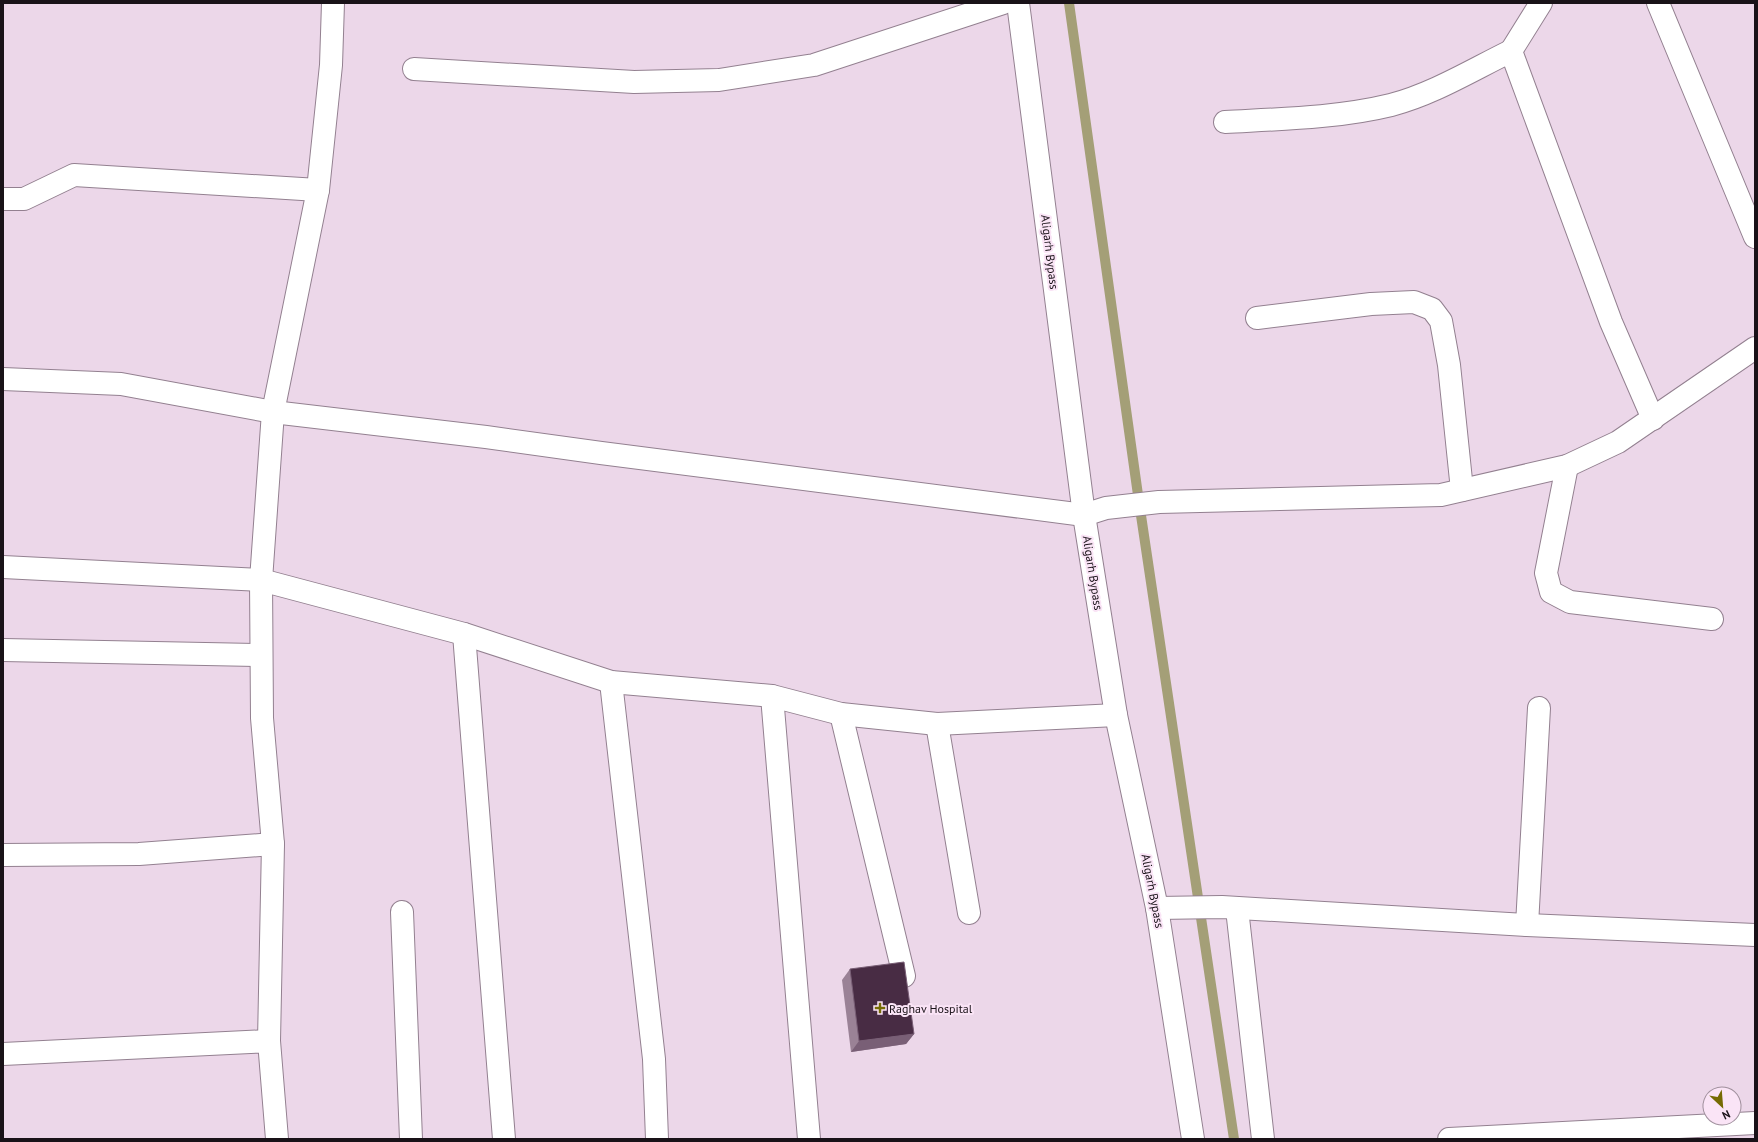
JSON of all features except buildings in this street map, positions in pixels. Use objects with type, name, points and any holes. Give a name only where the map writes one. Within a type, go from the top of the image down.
[{"type":"main road","points":[[277,1139],[269,1041],[273,844],[262,718],[261,580],[273,412],[318,190],[331,65],[333,3]]},
{"type":"main road","points":[[414,69],[634,82],[719,80],[814,65],[1003,3]]},
{"type":"main road","name":"Aligarh Bypass","points":[[1018,3],[1084,515],[1116,715],[1157,908],[1193,1139]]},
{"type":"main road","points":[[1225,122],[1322,116],[1392,104],[1432,90],[1511,51],[1541,3]]},
{"type":"main road","points":[[1658,3],[1755,237]]},
{"type":"main road","points":[[1511,51],[1611,322],[1653,419]]},
{"type":"main road","points":[[3,199],[24,199],[74,175],[318,190]]},
{"type":"main road","points":[[1257,318],[1371,304],[1414,302],[1432,309],[1441,321],[1446,351],[1462,490]]},
{"type":"main road","points":[[3,379],[120,384],[273,412],[486,437],[601,454],[1084,515],[1106,508],[1160,502],[1441,495],[1567,466],[1618,442],[1755,348]]},
{"type":"main road","points":[[1567,466],[1546,573],[1551,592],[1570,602],[1712,618]]},
{"type":"main road","points":[[3,567],[261,580],[464,634],[611,682],[772,696],[841,714],[937,724],[1116,715]]},
{"type":"main road","points":[[464,634],[504,1139]]},
{"type":"main road","points":[[3,650],[261,655]]},
{"type":"main road","points":[[611,682],[654,1059],[657,1139]]},
{"type":"main road","points":[[772,696],[809,1139]]},
{"type":"main road","points":[[1527,925],[1539,708]]},
{"type":"main road","points":[[841,714],[904,976]]},
{"type":"main road","points":[[937,724],[970,913]]},
{"type":"main road","points":[[3,855],[139,854],[273,844]]},
{"type":"main road","points":[[1157,908],[1230,908],[1527,925],[1755,935]]},
{"type":"main road","points":[[1230,908],[1263,1139]]},
{"type":"main road","points":[[402,912],[411,1139]]},
{"type":"main road","points":[[3,1054],[269,1041]]},
{"type":"main road","points":[[1449,1139],[1755,1123]]},
{"type":"waterway","points":[[1069,3],[1139,502],[1234,1139]]},
{"type":"place","name":"Raghav Hospital","points":[[880,1008]]}]
